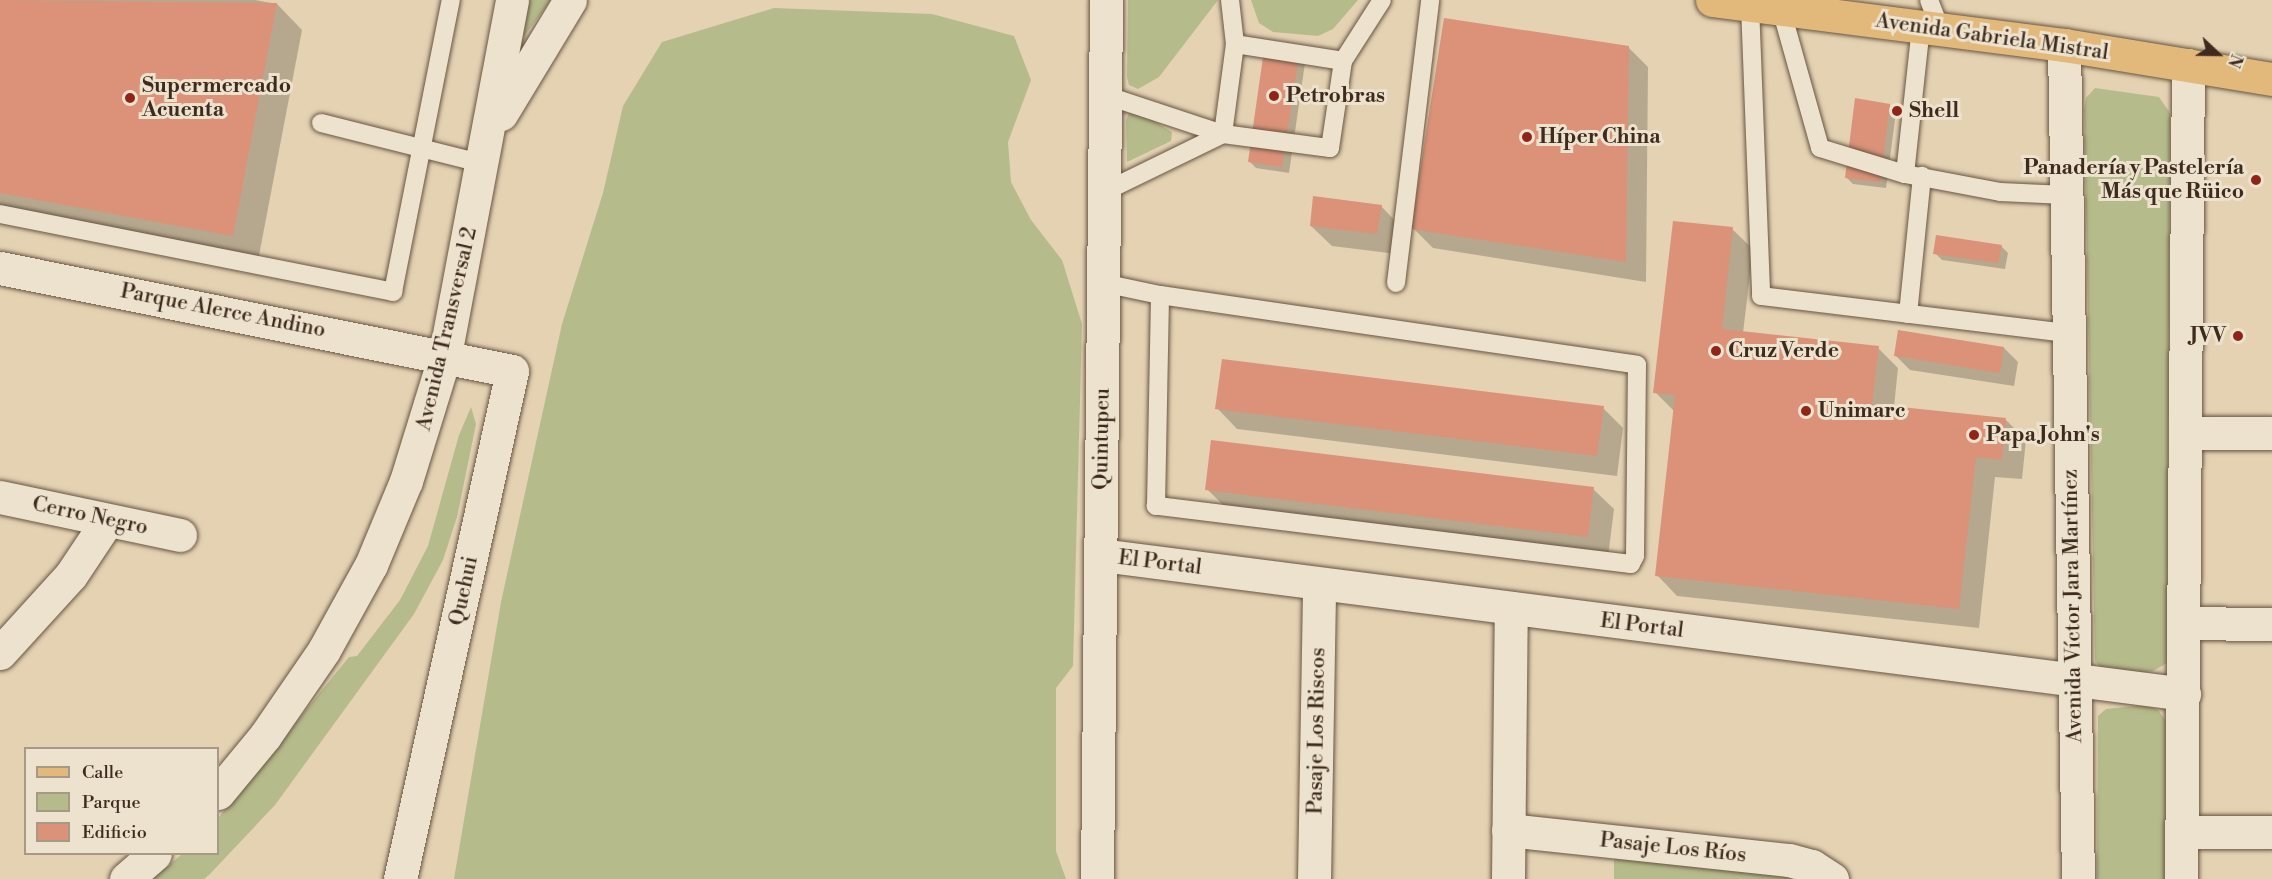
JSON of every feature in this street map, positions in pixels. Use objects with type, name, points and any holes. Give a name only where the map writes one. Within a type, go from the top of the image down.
[{"type":"main road","name":"Avenida Gabriela Mistral","points":[[1712,0],[1930,18],[2064,45],[2272,79]]},
{"type":"street","name":"Avenida Transversal 2","points":[[219,792],[298,691],[349,608],[406,481],[445,355],[487,149],[512,0]]},
{"type":"street","name":"Avenida Transversal 2","points":[[487,149],[570,0]]},
{"type":"street","name":"Quintupeu","points":[[1097,879],[1106,0]]},
{"type":"street","name":"Avenida Víctor Jara Martínez","points":[[2064,45],[2078,879]]},
{"type":"street","points":[[2181,879],[2188,65]]},
{"type":"street","name":"Parque Alerce Andino","points":[[0,268],[445,355]]},
{"type":"street","name":"Quehui","points":[[400,879],[512,371],[445,355]]},
{"type":"street","points":[[2186,433],[2272,433]]},
{"type":"street","name":"Cerro Negro","points":[[0,497],[180,535]]},
{"type":"street","points":[[0,653],[71,575],[107,521]]},
{"type":"street","name":"El Portal","points":[[1101,555],[2075,682],[2184,694]]},
{"type":"street","name":"Pasaje Los Riscos","points":[[1314,879],[1319,584]]},
{"type":"street","points":[[1508,879],[1511,608]]},
{"type":"street","points":[[2184,623],[2272,624]]},
{"type":"street","name":"Pasaje Los Ríos","points":[[1509,830],[1789,860],[1812,866],[1832,879]]},
{"type":"street","points":[[2181,832],[2272,832]]},
{"type":"street","points":[[126,879],[154,855]]},
{"type":"lane","points":[[0,214],[393,292],[424,146],[451,0]]},
{"type":"lane","points":[[1223,134],[1235,44],[1230,0]]},
{"type":"lane","points":[[1105,95],[1223,134],[1330,148],[1343,60],[1382,0]]},
{"type":"lane","points":[[1396,284],[1430,0]]},
{"type":"lane","points":[[1766,5],[1756,169],[1761,296],[2068,333]]},
{"type":"lane","points":[[1766,5],[1820,148],[1914,175],[2000,192],[2066,195]]},
{"type":"lane","points":[[1908,314],[1914,175],[1930,18]]},
{"type":"lane","points":[[1235,44],[1343,60]]},
{"type":"lane","points":[[321,123],[424,146],[487,149]]},
{"type":"lane","points":[[1104,192],[1223,134]]},
{"type":"lane","points":[[1103,283],[1160,295],[1637,365],[1635,556],[1631,564],[1156,506],[1160,295]]},
{"type":"green space","points":[[523,0],[551,0],[522,39],[519,38]]},
{"type":"green space","points":[[1128,0],[1218,0],[1159,77],[1138,89],[1129,85],[1127,77]]},
{"type":"green space","points":[[1251,0],[1358,0],[1333,29],[1318,36],[1273,32],[1259,23]]},
{"type":"green space","points":[[774,8],[932,14],[1014,36],[1031,80],[1008,142],[1011,182],[1031,220],[1062,260],[1082,324],[1073,666],[1056,688],[1056,851],[1066,879],[454,879],[501,602],[562,324],[603,193],[623,106],[662,42]]},
{"type":"green space","points":[[2095,88],[2159,97],[2170,113],[2167,663],[2153,671],[2139,673],[2100,667],[2095,661],[2084,110],[2086,98]]},
{"type":"green space","points":[[1130,111],[1139,112],[1172,132],[1171,141],[1127,162],[1126,120]]},
{"type":"green space","points":[[471,407],[476,424],[457,517],[443,560],[414,614],[275,805],[209,875],[204,879],[153,879],[181,855],[219,855],[219,817],[349,657],[357,656],[400,600],[428,546],[459,435]]},
{"type":"green space","points":[[2145,705],[2158,710],[2167,722],[2165,879],[2097,879],[2098,716],[2106,709]]},
{"type":"green space","points":[[1614,858],[1786,874],[1801,879],[1614,879]]},
{"type":"building","name":"Supermercado Acuenta","points":[[0,0],[277,3],[233,236],[0,193]]},
{"type":"building","name":"Híper China","points":[[1444,18],[1629,46],[1626,262],[1411,229]]},
{"type":"building","points":[[1265,43],[1300,48],[1282,167],[1248,162]]},
{"type":"building","points":[[1855,98],[1890,104],[1880,182],[1845,178]]},
{"type":"building","points":[[1313,196],[1382,205],[1377,234],[1310,226]]},
{"type":"building","name":"Unimarc","points":[[1673,221],[1733,227],[1722,329],[1879,346],[1872,404],[2006,418],[2002,460],[1976,457],[1959,609],[1655,576],[1675,395],[1653,393]]},
{"type":"building","points":[[1936,235],[2002,245],[1998,263],[1933,254]]},
{"type":"building","points":[[1898,330],[2004,347],[2000,373],[1894,356]]},
{"type":"building","points":[[1222,359],[1604,406],[1597,456],[1215,409]]},
{"type":"building","points":[[1211,440],[1594,487],[1588,537],[1205,490]]},
{"type":"place","name":"Petrobras","points":[[1274,96]]},
{"type":"place","name":"Supermercado Acuenta","points":[[130,98]]},
{"type":"place","name":"Shell","points":[[1897,111]]},
{"type":"place","name":"Híper China","points":[[1527,137]]},
{"type":"place","name":"Panadería y Pastelería Más que Rüico","points":[[2256,180]]},
{"type":"place","name":"JVV","points":[[2238,336]]},
{"type":"place","name":"Cruz Verde","points":[[1716,351]]},
{"type":"place","name":"Unimarc","points":[[1806,411]]},
{"type":"place","name":"Papa John's","points":[[1974,435]]}]
